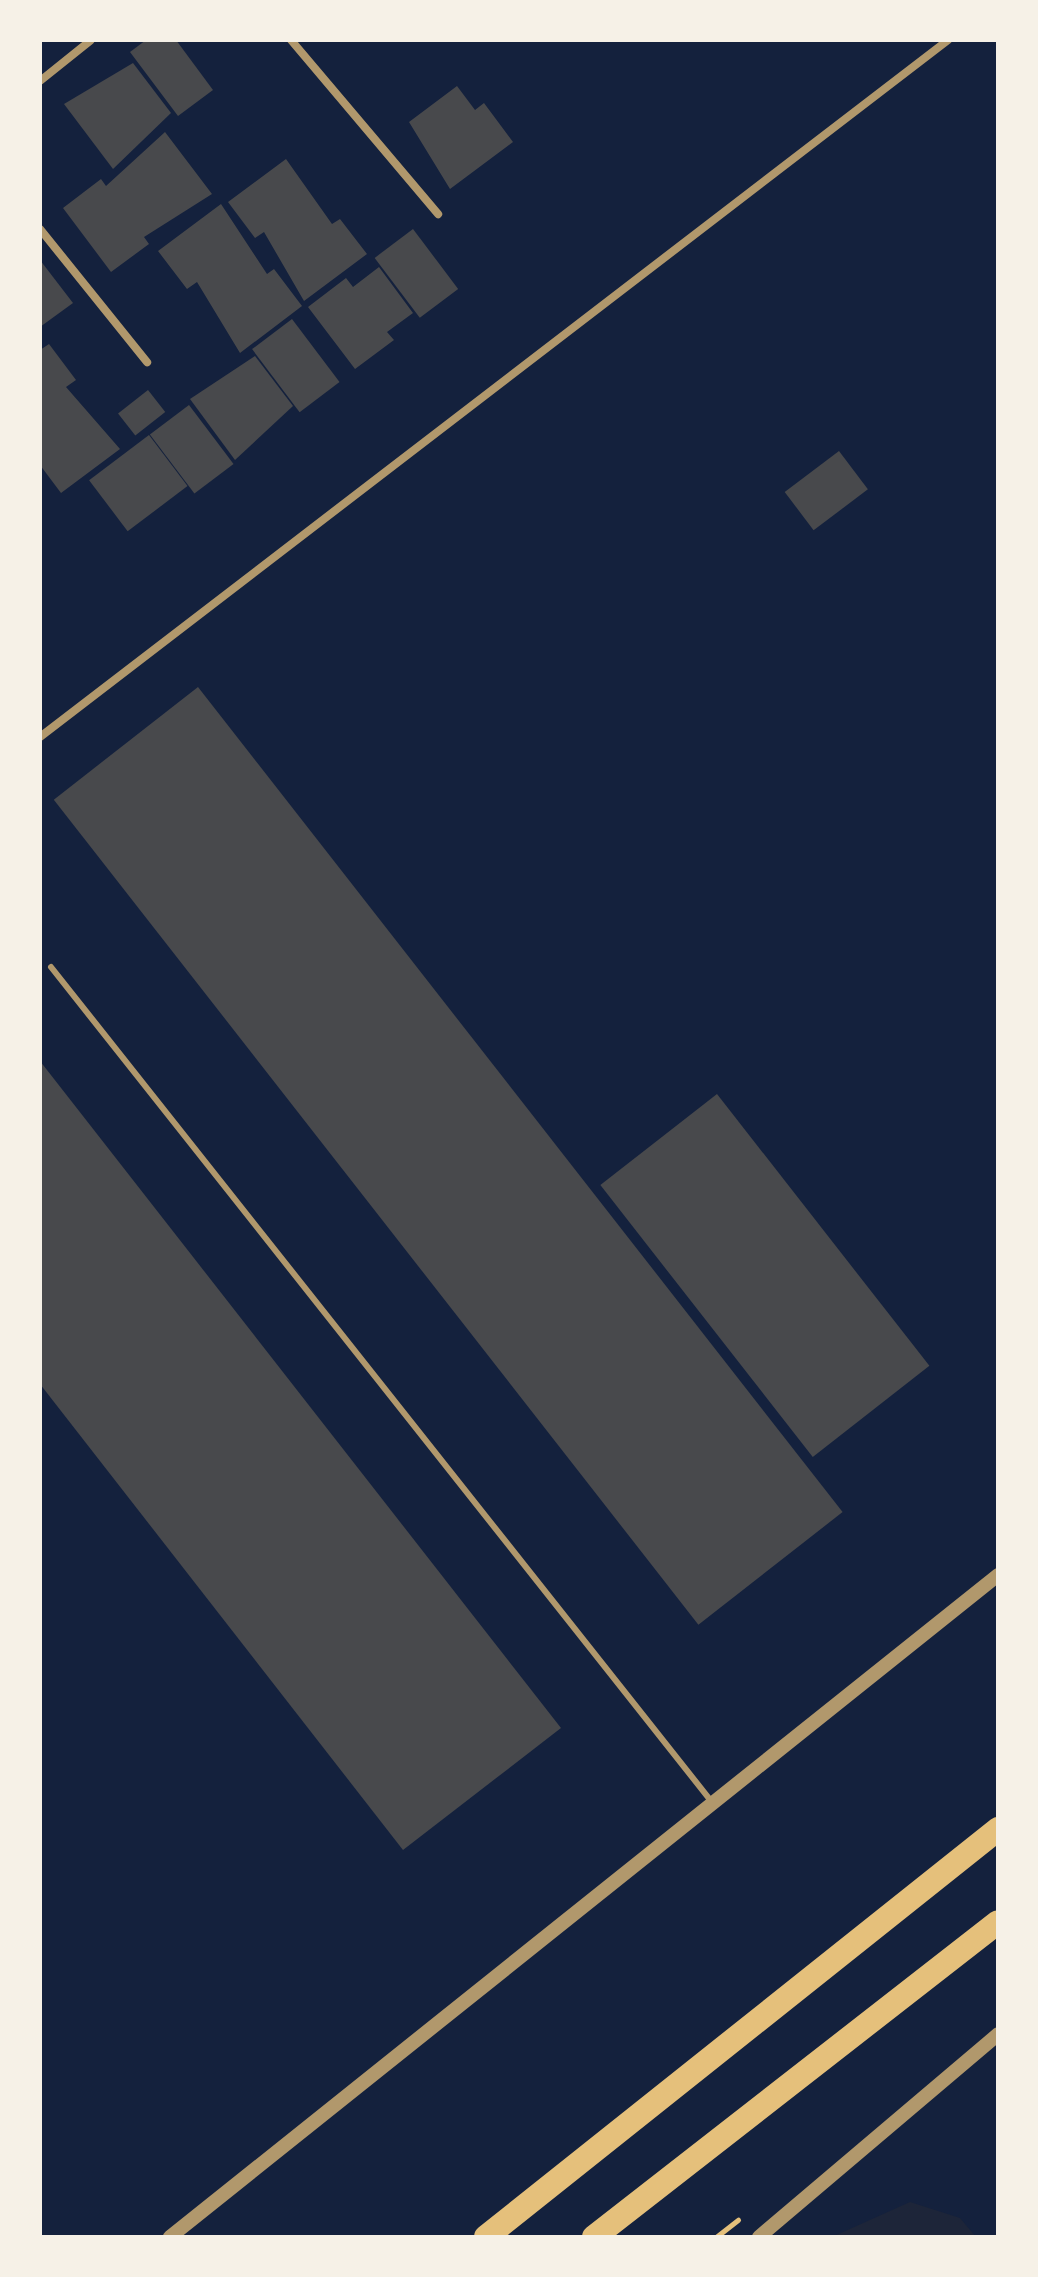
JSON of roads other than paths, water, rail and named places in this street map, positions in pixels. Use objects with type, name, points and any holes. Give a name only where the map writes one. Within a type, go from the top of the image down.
[{"type":"highway","points":[[486,2237],[998,1829]]},
{"type":"highway","points":[[594,2237],[998,1922]]},
{"type":"highway","points":[[612,2237],[645,2195]]},
{"type":"street","points":[[40,81],[91,40]]},
{"type":"street","points":[[291,40],[438,214]]},
{"type":"street","points":[[40,737],[948,40]]},
{"type":"street","points":[[40,229],[147,362]]},
{"type":"street","points":[[170,2237],[998,1575]]},
{"type":"street","points":[[759,2237],[998,2034]]},
{"type":"lane","points":[[51,967],[712,1804]]}]
